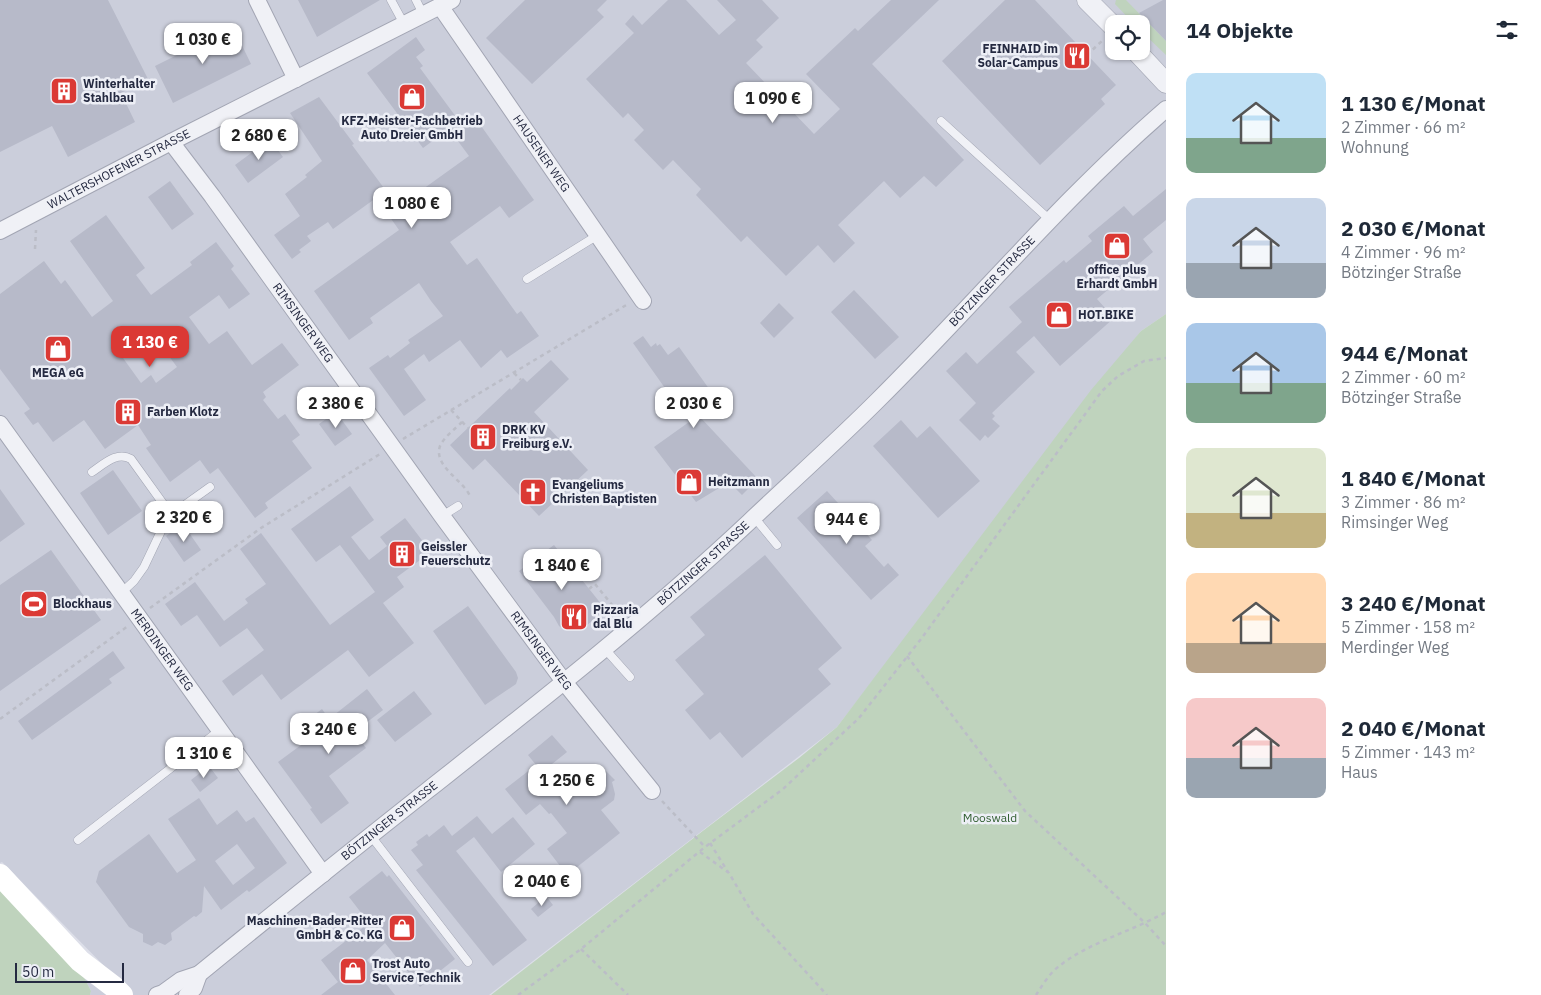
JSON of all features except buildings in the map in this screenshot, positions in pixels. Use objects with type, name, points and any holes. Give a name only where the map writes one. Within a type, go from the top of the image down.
[{"type":"main road","points":[[0,875],[80,961],[114,986],[122,995]]},
{"type":"main road","points":[[80,961],[100,995]]},
{"type":"street","points":[[257,0],[296,79]]},
{"type":"street","points":[[1087,0],[1105,25]]},
{"type":"street","name":"WALTERSHOFENER STRASSE","points":[[0,231],[404,24],[419,7],[446,3]]},
{"type":"street","name":"HAUSENER WEG","points":[[446,3],[642,299]]},
{"type":"street","points":[[1144,60],[1166,83]]},
{"type":"street","name":"BÖTZINGER STRASSE","points":[[157,995],[182,980],[200,974],[323,874],[565,683],[630,628],[754,517],[877,401],[1050,220],[1130,140],[1166,109]]},
{"type":"street","name":"RIMSINGER WEG","points":[[171,142],[565,683],[652,791]]},
{"type":"street","name":"MERDINGER WEG","points":[[0,424],[323,874]]},
{"type":"street","name":"BÖTZINGER STRASSE","points":[[188,995],[194,988],[200,974]]},
{"type":"lane","points":[[391,0],[404,24]]},
{"type":"lane","points":[[941,121],[1050,220]]},
{"type":"lane","points":[[527,279],[598,235]]},
{"type":"lane","points":[[92,472],[117,456],[125,455],[132,459],[172,516]]},
{"type":"lane","points":[[121,593],[139,574],[163,527],[172,516],[210,486]]},
{"type":"lane","points":[[442,516],[458,506]]},
{"type":"lane","points":[[754,517],[777,545]]},
{"type":"lane","points":[[605,649],[630,677]]},
{"type":"lane","points":[[78,840],[220,730]]},
{"type":"lane","points":[[371,836],[468,962]]},
{"type":"path","points":[[1087,55],[1105,37]]},
{"type":"path","points":[[35,233],[35,248]]},
{"type":"path","points":[[0,719],[261,528],[451,410],[642,299]]},
{"type":"path","points":[[518,995],[581,949],[705,847],[783,789],[859,718],[907,656],[1102,391],[1118,376],[1144,361],[1166,358]]},
{"type":"path","points":[[514,373],[521,380]]},
{"type":"path","points":[[451,410],[468,428]]},
{"type":"path","points":[[462,422],[440,446],[440,456],[442,463],[467,490],[470,496]]},
{"type":"path","points":[[589,589],[595,584],[630,628]]},
{"type":"path","points":[[907,656],[1026,811],[1145,923],[1166,946]]},
{"type":"path","points":[[652,791],[705,847]]},
{"type":"path","points":[[710,844],[753,914],[827,995]]},
{"type":"path","points":[[700,852],[728,873]]},
{"type":"path","points":[[1036,995],[1056,968],[1079,953],[1166,912]]},
{"type":"path","points":[[581,949],[628,995]]},
{"type":"shaded area","points":[[0,0],[1166,0],[1166,314],[1141,331],[837,727],[489,995],[90,995],[91,991],[85,979],[114,976],[2,862],[0,863]]},
{"type":"green space","points":[[1116,0],[1126,0],[1141,15],[1125,15],[1115,4]]},
{"type":"green space","points":[[1150,25],[1166,41],[1166,55],[1150,40]]},
{"type":"green space","name":"Mooswald","points":[[1166,314],[1166,995],[491,995],[837,727],[1091,390],[1141,331]]},
{"type":"green space","points":[[0,888],[85,979],[91,991],[90,995],[0,995]]},
{"type":"place","name":"FEINHAID im Solar-Campus","points":[[1077,56]]},
{"type":"place","name":"Winterhalter Stahlbau","points":[[64,91]]},
{"type":"place","name":"KFZ-Meister-Fachbetrieb Auto Dreier GmbH","points":[[412,97]]},
{"type":"place","name":"office plus Erhardt GmbH","points":[[1117,246]]},
{"type":"place","name":"HOT.BIKE","points":[[1059,315]]},
{"type":"place","name":"MEGA eG","points":[[58,349]]},
{"type":"place","name":"Farben Klotz","points":[[128,412]]},
{"type":"place","name":"DRK KV Freiburg e.V.","points":[[483,437]]},
{"type":"place","name":"Heitzmann","points":[[689,482]]},
{"type":"place","name":"Evangeliums Christen Baptisten","points":[[533,492]]},
{"type":"place","name":"Geissler Feuerschutz","points":[[402,554]]},
{"type":"place","name":"Blockhaus","points":[[34,604]]},
{"type":"place","name":"Pizzaria dal Blu","points":[[574,617]]},
{"type":"place","name":"Maschinen-Bader-Ritter GmbH & Co. KG","points":[[402,928]]},
{"type":"place","name":"Trost Auto Service Technik","points":[[353,971]]}]
